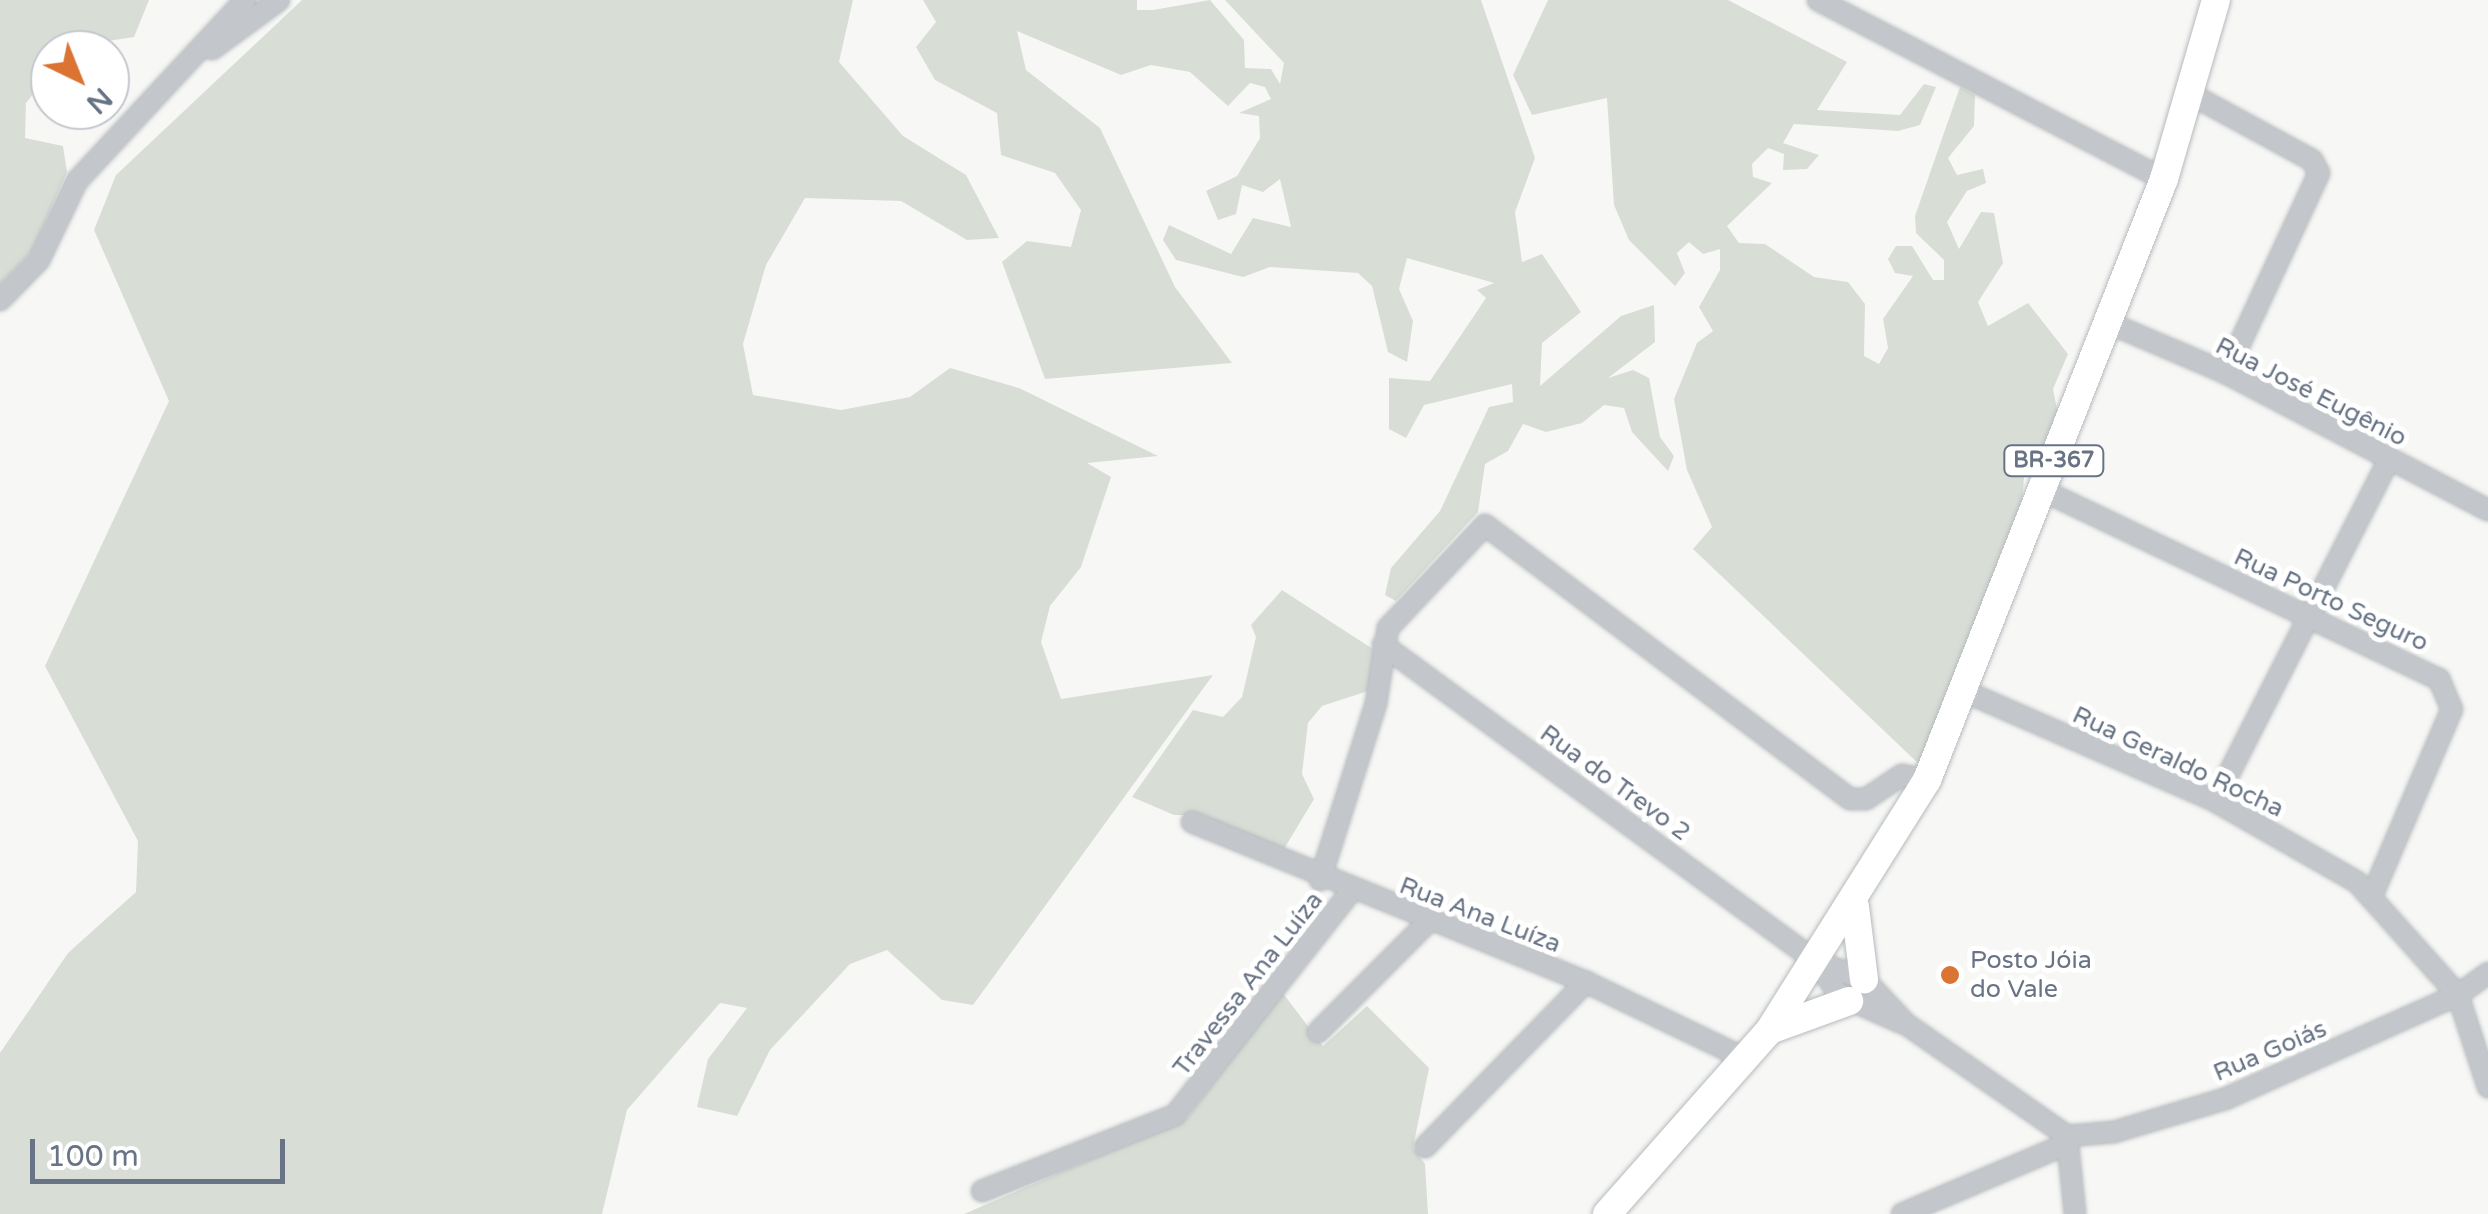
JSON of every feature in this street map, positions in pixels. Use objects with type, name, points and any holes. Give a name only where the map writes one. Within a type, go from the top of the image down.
[{"type":"main road","name":"BR-367","points":[[1607,1214],[1748,1060],[1855,907],[1927,780],[1966,692],[2164,179],[2194,96],[2216,0]]},
{"type":"main road","points":[[1769,1031],[1856,990],[1855,907]]},
{"type":"street","points":[[0,300],[39,260],[68,192],[246,0]]},
{"type":"street","points":[[180,71],[279,0]]},
{"type":"street","points":[[1821,1],[2164,179]]},
{"type":"street","points":[[2194,96],[2312,160],[2318,173],[2226,373]]},
{"type":"street","name":"Rua José Eugênio","points":[[2109,323],[2226,373],[2488,510]]},
{"type":"street","points":[[2215,802],[2388,461]]},
{"type":"street","name":"Rua Porto Seguro","points":[[2042,490],[2438,679],[2450,694],[2452,709],[2372,896]]},
{"type":"street","points":[[1320,880],[1376,702],[1382,645],[1397,613],[1485,525],[1850,799],[1866,799],[1902,775],[1927,780]]},
{"type":"street","name":"Rua do Trevo 2","points":[[1382,645],[1856,990]]},
{"type":"street","name":"Rua Geraldo Rocha","points":[[1966,692],[2215,802],[2372,896],[2458,995],[2488,1087]]},
{"type":"street","name":"Rua Ana Luíza","points":[[1192,822],[1320,880],[1586,982],[1748,1060]]},
{"type":"street","name":"Travessa Ana Luíza","points":[[982,1191],[1184,1108],[1351,891]]},
{"type":"street","points":[[1318,1032],[1428,922]]},
{"type":"street","name":"Rua Goiás","points":[[1902,1214],[2064,1138],[2114,1132],[2225,1099],[2458,995],[2488,973]]},
{"type":"street","points":[[1425,1147],[1586,982]]},
{"type":"street","points":[[1856,990],[2064,1138],[2075,1214]]},
{"type":"street","points":[[1620,1214],[1641,1180]]},
{"type":"shaded area","points":[[0,0],[149,0],[134,37],[130,38],[130,30],[30,30],[30,98],[26,103],[25,138],[63,146],[67,172],[32,251],[0,284]]},
{"type":"shaded area","points":[[302,0],[853,0],[839,62],[903,136],[966,175],[999,238],[967,240],[901,201],[805,198],[766,265],[743,344],[753,395],[841,410],[910,397],[950,368],[1019,388],[1158,456],[1087,463],[1111,477],[1081,567],[1050,606],[1041,642],[1061,699],[1213,675],[973,1005],[942,1000],[887,950],[850,964],[770,1050],[737,1116],[697,1107],[708,1059],[747,1008],[720,1003],[627,1110],[602,1214],[0,1214],[0,1053],[68,953],[136,892],[138,841],[45,666],[169,401],[94,230],[116,175]]},
{"type":"shaded area","points":[[923,0],[1137,0],[1137,10],[1153,10],[1210,0],[1244,40],[1245,68],[1271,69],[1280,84],[1284,63],[1225,0],[1481,0],[1535,158],[1515,212],[1522,262],[1542,254],[1581,312],[1542,343],[1540,386],[1621,316],[1654,305],[1655,342],[1608,378],[1633,370],[1649,378],[1660,437],[1674,456],[1668,471],[1632,432],[1624,408],[1604,405],[1582,423],[1546,432],[1523,424],[1508,451],[1485,464],[1478,512],[1396,601],[1385,595],[1391,568],[1440,511],[1489,407],[1513,402],[1512,384],[1424,405],[1406,438],[1389,429],[1389,378],[1430,381],[1486,298],[1477,290],[1494,283],[1407,258],[1399,289],[1413,321],[1407,362],[1388,352],[1372,286],[1358,273],[1270,267],[1243,277],[1176,260],[1163,240],[1169,225],[1231,254],[1253,218],[1291,227],[1280,179],[1263,192],[1242,185],[1236,214],[1218,220],[1206,191],[1237,176],[1260,138],[1259,116],[1239,113],[1271,99],[1265,87],[1250,83],[1228,106],[1190,72],[1151,65],[1121,75],[1017,31],[1026,70],[1100,128],[1175,287],[1232,363],[1045,379],[1002,262],[1027,241],[1071,247],[1081,210],[1055,173],[1001,155],[997,113],[935,80],[916,47],[936,22]]},
{"type":"shaded area","points":[[1548,0],[1728,0],[1847,62],[1817,110],[1900,115],[1924,84],[1936,87],[1920,125],[1898,131],[1794,124],[1783,143],[1819,155],[1807,169],[1783,170],[1784,154],[1768,148],[1752,164],[1753,177],[1772,183],[1727,226],[1739,243],[1765,244],[1814,277],[1848,282],[1865,304],[1864,356],[1879,364],[1888,348],[1883,319],[1913,276],[1895,273],[1888,259],[1896,246],[1912,246],[1933,280],[1944,280],[1944,260],[1916,233],[1915,216],[1960,87],[1975,95],[1974,126],[1948,158],[1957,175],[1983,169],[1986,183],[1967,191],[1947,222],[1959,249],[1981,212],[1994,213],[2003,263],[1978,302],[1988,326],[2028,303],[2068,354],[2053,389],[2059,419],[2048,451],[2024,477],[2021,521],[1921,766],[1693,549],[1712,527],[1687,470],[1674,399],[1697,343],[1713,331],[1699,307],[1720,270],[1720,249],[1703,254],[1689,242],[1677,253],[1685,273],[1675,286],[1629,240],[1614,205],[1607,98],[1532,115],[1513,75]]},
{"type":"shaded area","points":[[1282,590],[1379,653],[1371,690],[1322,706],[1308,723],[1302,774],[1314,799],[1278,859],[1203,815],[1174,815],[1132,797],[1193,710],[1223,717],[1242,697],[1256,637],[1251,625]]},
{"type":"shaded area","points":[[1282,992],[1323,1046],[1367,1006],[1429,1068],[1413,1148],[1425,1164],[1428,1214],[964,1214],[1187,1118]]},
{"type":"place","name":"Posto Jóia do Vale","points":[[1950,975]]}]
